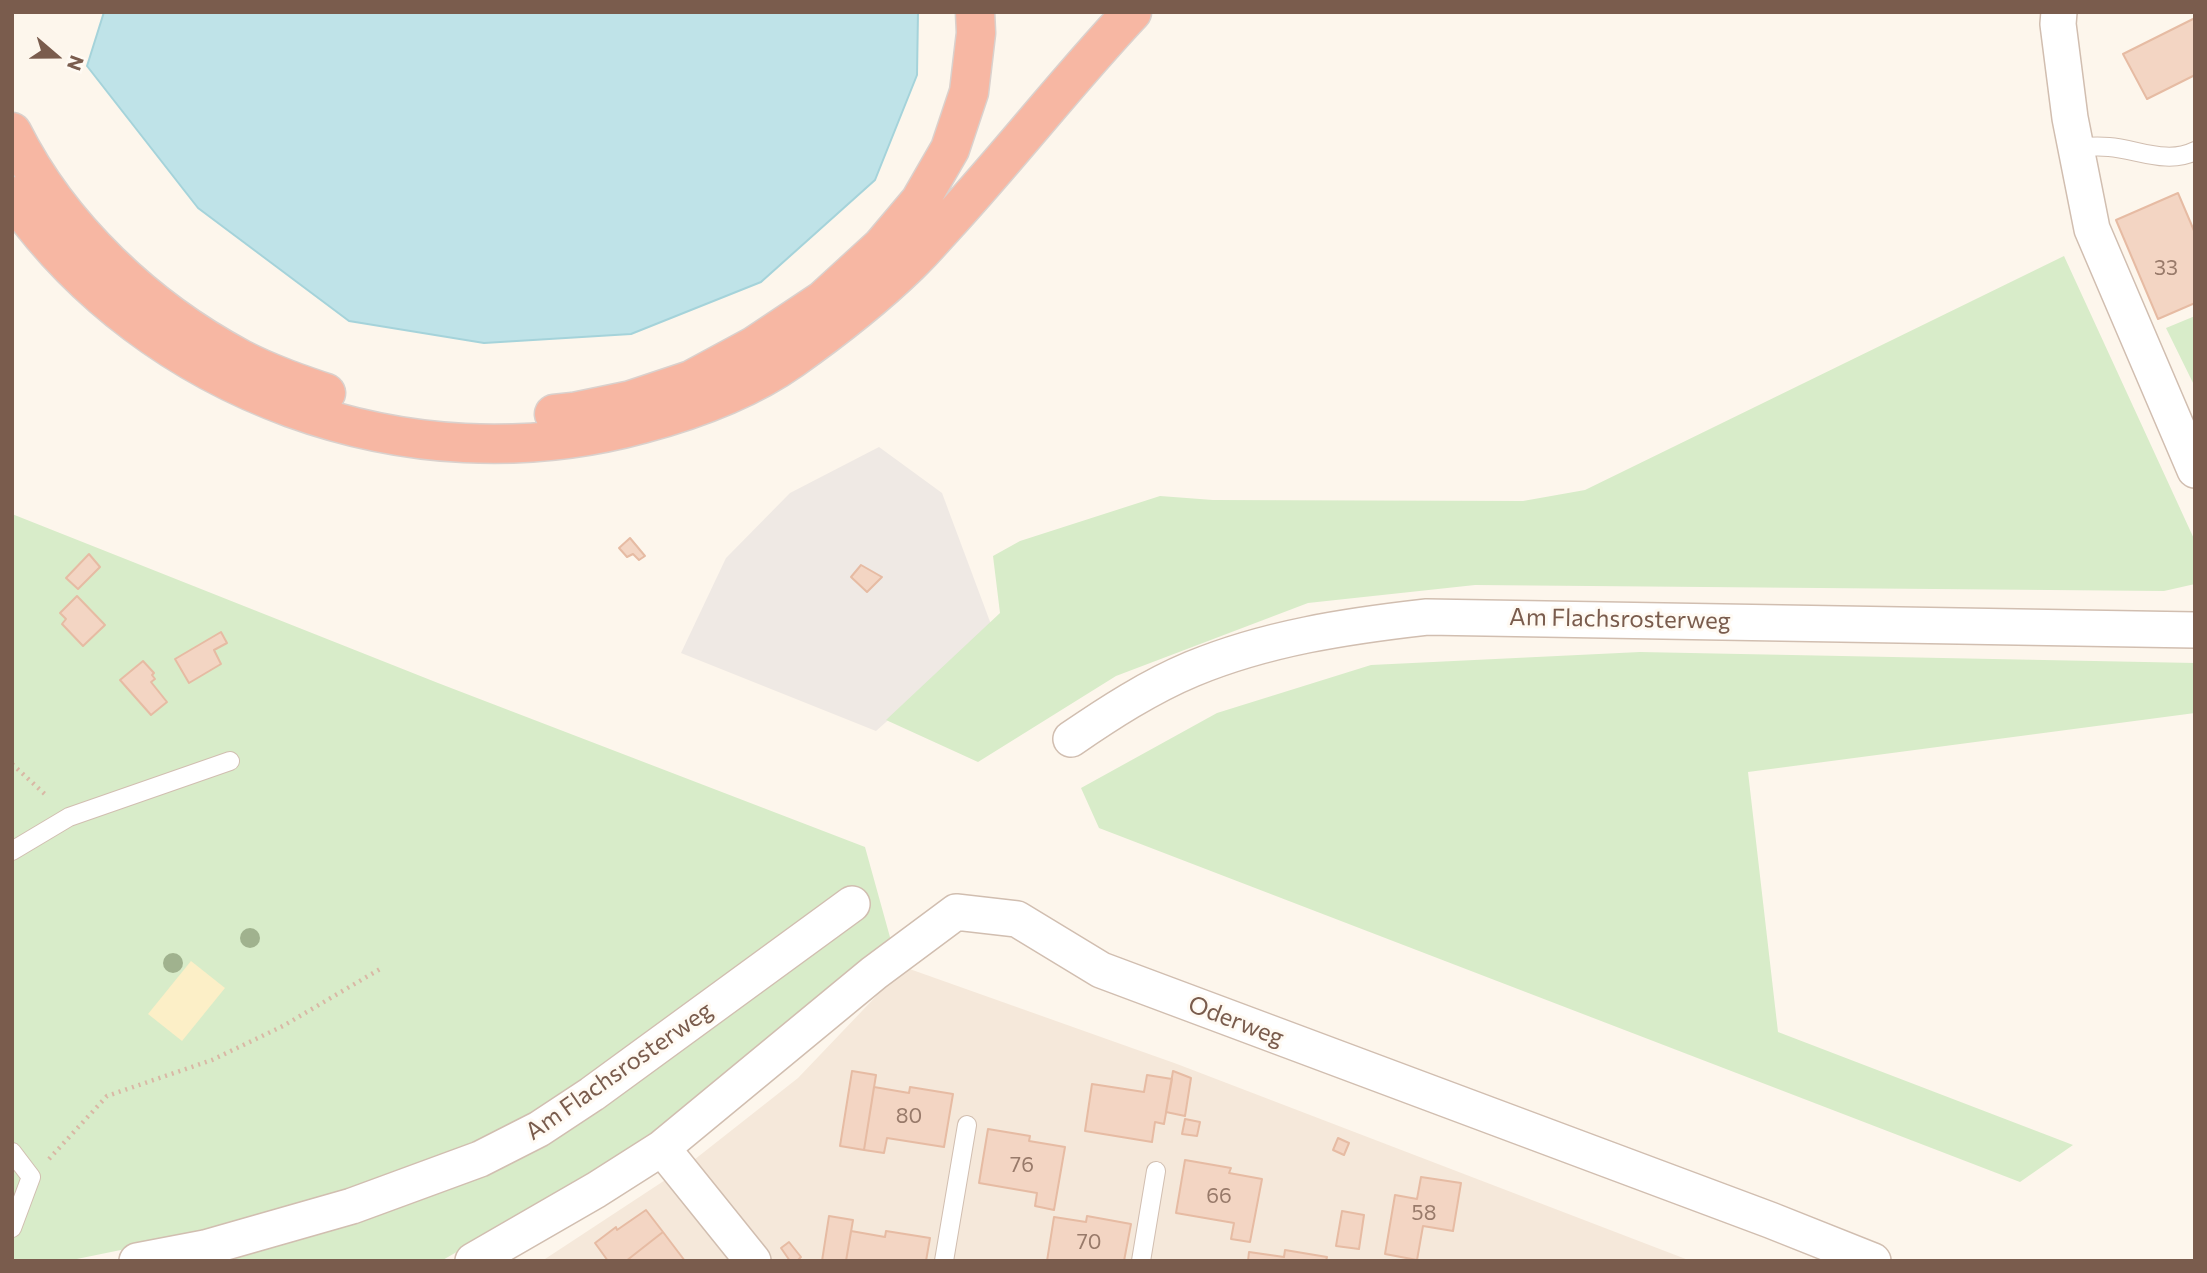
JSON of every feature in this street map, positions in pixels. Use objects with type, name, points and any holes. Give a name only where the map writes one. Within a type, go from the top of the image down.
[{"type":"highway","points":[[12,132],[46,187],[78,229],[115,267],[165,310],[197,333],[242,359],[290,381],[391,411],[443,418],[508,419],[573,412],[631,400],[691,380],[754,346],[823,300],[882,246],[920,201],[950,149],[969,92],[976,33],[975,12]]},
{"type":"highway","points":[[12,196],[27,218],[67,263],[110,305],[209,373],[264,399],[320,419],[379,434],[439,442],[499,444],[571,439],[676,415],[733,393],[788,362],[846,319],[909,264],[1132,12]]},
{"type":"street","points":[[2059,12],[2058,24],[2070,118],[2092,229],[2195,470]]},
{"type":"street","name":"Am Flachsrosterweg","points":[[1071,739],[1149,691],[1190,670],[1237,653],[1329,629],[1427,617],[2195,630]]},
{"type":"street","name":"Am Flachsrosterweg","points":[[137,1261],[207,1255],[480,1159],[539,1129],[592,1094],[852,904]]},
{"type":"street","name":"Oderweg","points":[[663,1148],[874,973],[956,912],[1017,919],[1101,970],[1758,1215],[1872,1261]]},
{"type":"street","points":[[472,1261],[663,1148],[753,1261]]},
{"type":"lane","points":[[2076,147],[2110,147],[2160,157],[2195,151]]},
{"type":"lane","points":[[12,851],[69,817],[230,761]]},
{"type":"lane","points":[[944,1261],[967,1125]]},
{"type":"lane","points":[[12,1152],[31,1177],[12,1228]]},
{"type":"lane","points":[[1141,1261],[1156,1171]]},
{"type":"path","points":[[12,764],[69,817]]},
{"type":"path","points":[[31,1177],[107,1096],[212,1060],[283,1026],[380,969]]},
{"type":"shaded area","points":[[879,447],[942,493],[992,627],[876,731],[681,653],[726,558],[790,493]]},
{"type":"shaded area","points":[[904,967],[1177,1064],[1691,1261],[542,1261],[685,1167],[798,1078]]},
{"type":"green space","points":[[2064,256],[2195,541],[2195,584],[2164,591],[1475,585],[1308,603],[1116,676],[978,762],[886,720],[1000,613],[993,556],[1020,541],[1160,496],[1213,500],[1523,501],[1585,490]]},
{"type":"green space","points":[[2195,316],[2195,387],[2166,328]]},
{"type":"green space","points":[[12,514],[438,683],[865,847],[893,948],[652,1140],[441,1261],[216,1261],[199,1234],[67,1261],[12,1261]]},
{"type":"green space","points":[[1640,652],[2195,663],[2195,713],[1748,772],[1778,1032],[2073,1145],[2020,1182],[1099,828],[1081,788],[1217,713],[1371,665]]},
{"type":"sand","points":[[191,961],[225,988],[182,1041],[148,1014]]},
{"type":"water","points":[[104,12],[918,12],[917,75],[875,180],[761,282],[631,334],[484,343],[349,321],[198,208],[87,66]]},
{"type":"building","points":[[2195,18],[2195,75],[2147,99],[2123,54]]},
{"type":"building","points":[[2178,193],[2195,233],[2195,303],[2158,319],[2116,220]]},
{"type":"building","points":[[630,538],[645,556],[639,560],[633,554],[627,557],[619,548]]},
{"type":"building","points":[[89,554],[100,567],[78,589],[66,578]]},
{"type":"building","points":[[861,565],[882,577],[867,592],[851,577]]},
{"type":"building","points":[[77,596],[105,625],[83,646],[62,624],[66,619],[60,613]]},
{"type":"building","points":[[221,632],[227,643],[214,650],[221,664],[189,683],[175,659]]},
{"type":"building","points":[[143,661],[154,673],[152,675],[155,679],[151,682],[167,702],[151,715],[120,680]]},
{"type":"building","points":[[852,1071],[876,1075],[864,1150],[840,1146]]},
{"type":"building","points":[[1173,1071],[1191,1078],[1185,1116],[1166,1112]]},
{"type":"building","points":[[1147,1075],[1172,1079],[1164,1124],[1155,1122],[1152,1142],[1085,1131],[1092,1084],[1144,1092]]},
{"type":"building","points":[[874,1087],[909,1093],[910,1087],[953,1094],[944,1147],[887,1138],[884,1153],[864,1150]]},
{"type":"building","points":[[1185,1119],[1200,1122],[1197,1136],[1182,1134]]},
{"type":"building","points":[[988,1129],[1030,1136],[1029,1141],[1065,1147],[1054,1210],[1035,1206],[1037,1193],[979,1183]]},
{"type":"building","points":[[1338,1138],[1349,1143],[1344,1155],[1333,1150]]},
{"type":"building","points":[[1185,1160],[1231,1168],[1229,1173],[1262,1179],[1250,1242],[1231,1239],[1234,1223],[1176,1213]]},
{"type":"building","points":[[1421,1177],[1461,1183],[1453,1231],[1423,1226],[1417,1260],[1385,1254],[1395,1195],[1417,1199]]},
{"type":"building","points":[[646,1210],[663,1232],[626,1261],[608,1261],[595,1243]]},
{"type":"building","points":[[1342,1211],[1364,1215],[1359,1249],[1336,1246]]},
{"type":"building","points":[[829,1216],[853,1220],[846,1261],[822,1261]]},
{"type":"building","points":[[1087,1216],[1131,1224],[1124,1261],[1047,1261],[1054,1217],[1086,1222]]},
{"type":"building","points":[[851,1231],[885,1237],[886,1231],[930,1238],[926,1261],[846,1261]]},
{"type":"building","points":[[663,1232],[685,1261],[626,1261]]},
{"type":"building","points":[[789,1242],[801,1257],[797,1261],[790,1261],[781,1248]]},
{"type":"building","points":[[1285,1250],[1327,1257],[1326,1261],[1248,1261],[1249,1252],[1284,1257]]}]
